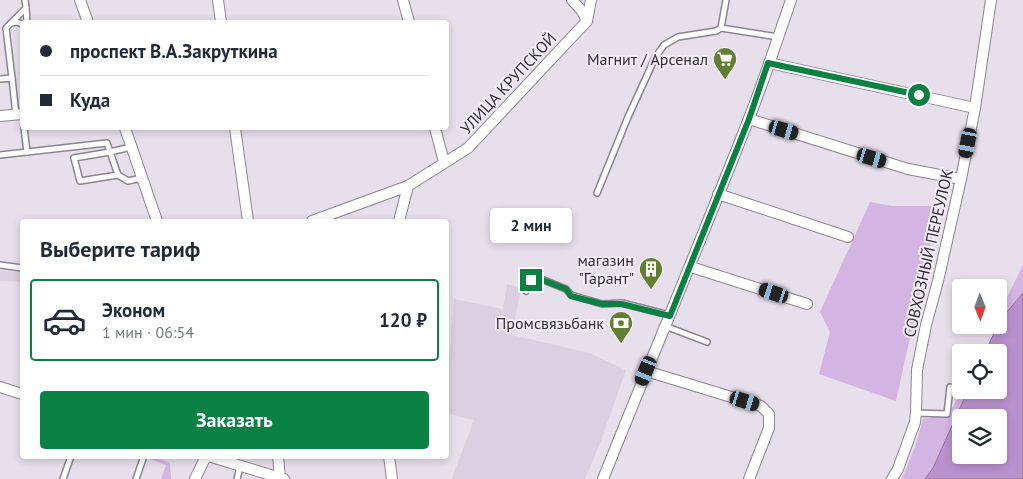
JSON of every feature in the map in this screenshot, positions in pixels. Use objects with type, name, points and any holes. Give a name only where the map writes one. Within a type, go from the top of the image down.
[{"type":"street","points":[[80,0],[87,20]]},
{"type":"street","points":[[218,0],[221,20]]},
{"type":"street","points":[[403,0],[408,20]]},
{"type":"street","points":[[572,0],[582,11],[587,21]]},
{"type":"street","points":[[587,21],[591,0]]},
{"type":"street","points":[[603,479],[749,119],[791,0]]},
{"type":"street","name":"СОВХОЗНЫЙ ПЕРЕУЛОК","points":[[892,479],[898,469],[909,440],[916,413],[917,370],[961,179],[975,108],[991,0]]},
{"type":"street","name":"УЛИЦА КРУПСКОЙ","points":[[317,219],[408,186],[468,148],[587,21]]},
{"type":"street","points":[[768,63],[975,108]]},
{"type":"street","points":[[0,116],[20,115]]},
{"type":"street","points":[[749,119],[908,169],[961,179]]},
{"type":"street","points":[[126,130],[157,219]]},
{"type":"street","points":[[235,130],[248,219]]},
{"type":"street","points":[[436,130],[444,162]]},
{"type":"street","points":[[400,219],[408,186]]},
{"type":"street","points":[[718,194],[848,237]]},
{"type":"street","points":[[690,266],[807,304]]},
{"type":"street","points":[[646,371],[761,406],[769,414],[769,428],[749,479]]},
{"type":"street","points":[[0,387],[20,393]]},
{"type":"street","points":[[195,479],[205,459]]},
{"type":"street","points":[[216,459],[282,478],[279,459]]},
{"type":"street","points":[[389,459],[392,479]]},
{"type":"lane","points":[[25,0],[27,20]]},
{"type":"lane","points":[[721,28],[726,0]]},
{"type":"lane","points":[[20,111],[12,78],[6,28],[26,8]]},
{"type":"lane","points":[[11,23],[20,23]]},
{"type":"lane","points":[[597,193],[628,117],[655,58],[664,45],[678,37],[716,31],[721,28],[778,37]]},
{"type":"lane","points":[[0,79],[12,78]]},
{"type":"lane","points":[[24,130],[27,152]]},
{"type":"lane","points":[[0,155],[107,143],[118,175],[128,181],[142,178]]},
{"type":"lane","points":[[118,175],[80,181],[74,158],[132,147]]},
{"type":"lane","points":[[0,266],[20,268]]},
{"type":"lane","points":[[526,290],[531,280],[540,279],[566,289],[571,296],[602,304],[622,304],[670,316]]},
{"type":"lane","points":[[665,326],[706,342]]},
{"type":"lane","points":[[916,413],[947,414],[950,387]]},
{"type":"lane","points":[[63,479],[70,459]]},
{"type":"lane","points":[[136,479],[143,459]]},
{"type":"lane","points":[[237,479],[240,467]]},
{"type":"shaded area","points":[[870,202],[893,206],[939,206],[896,401],[819,374],[830,332],[820,312]]},
{"type":"shaded area","points":[[1023,265],[1023,293],[1008,311],[1008,296]]},
{"type":"shaded area","points":[[0,271],[20,272],[20,282],[0,281]]},
{"type":"shaded area","points":[[507,284],[521,288],[512,335],[589,353],[626,370],[585,479],[452,479],[473,420],[449,414],[449,360],[454,299],[503,309]]},
{"type":"shaded area","points":[[1023,293],[1023,479],[925,479],[933,468],[952,426],[952,464],[1007,464],[1007,409],[959,409],[964,399],[1007,399],[1007,344],[989,344],[994,334],[1008,334],[1008,311]]},
{"type":"shaded area","points":[[957,399],[964,399],[960,409],[952,409],[952,426],[933,469],[925,479],[902,479],[916,444],[923,419],[949,415]]},
{"type":"shaded area","points":[[150,459],[159,459],[170,463],[171,479],[161,479],[166,465]]},
{"type":"place","name":"Магнит / Арсенал","points":[[725,80]]},
{"type":"place","name":"магазин \"Гарант\"","points":[[651,290]]},
{"type":"place","name":"Промсвязьбанк","points":[[621,344]]},
{"type":"route","points":[[531,280],[540,279],[566,289],[571,296],[602,304],[622,304],[670,316],[749,119],[768,63],[919,95]]}]
